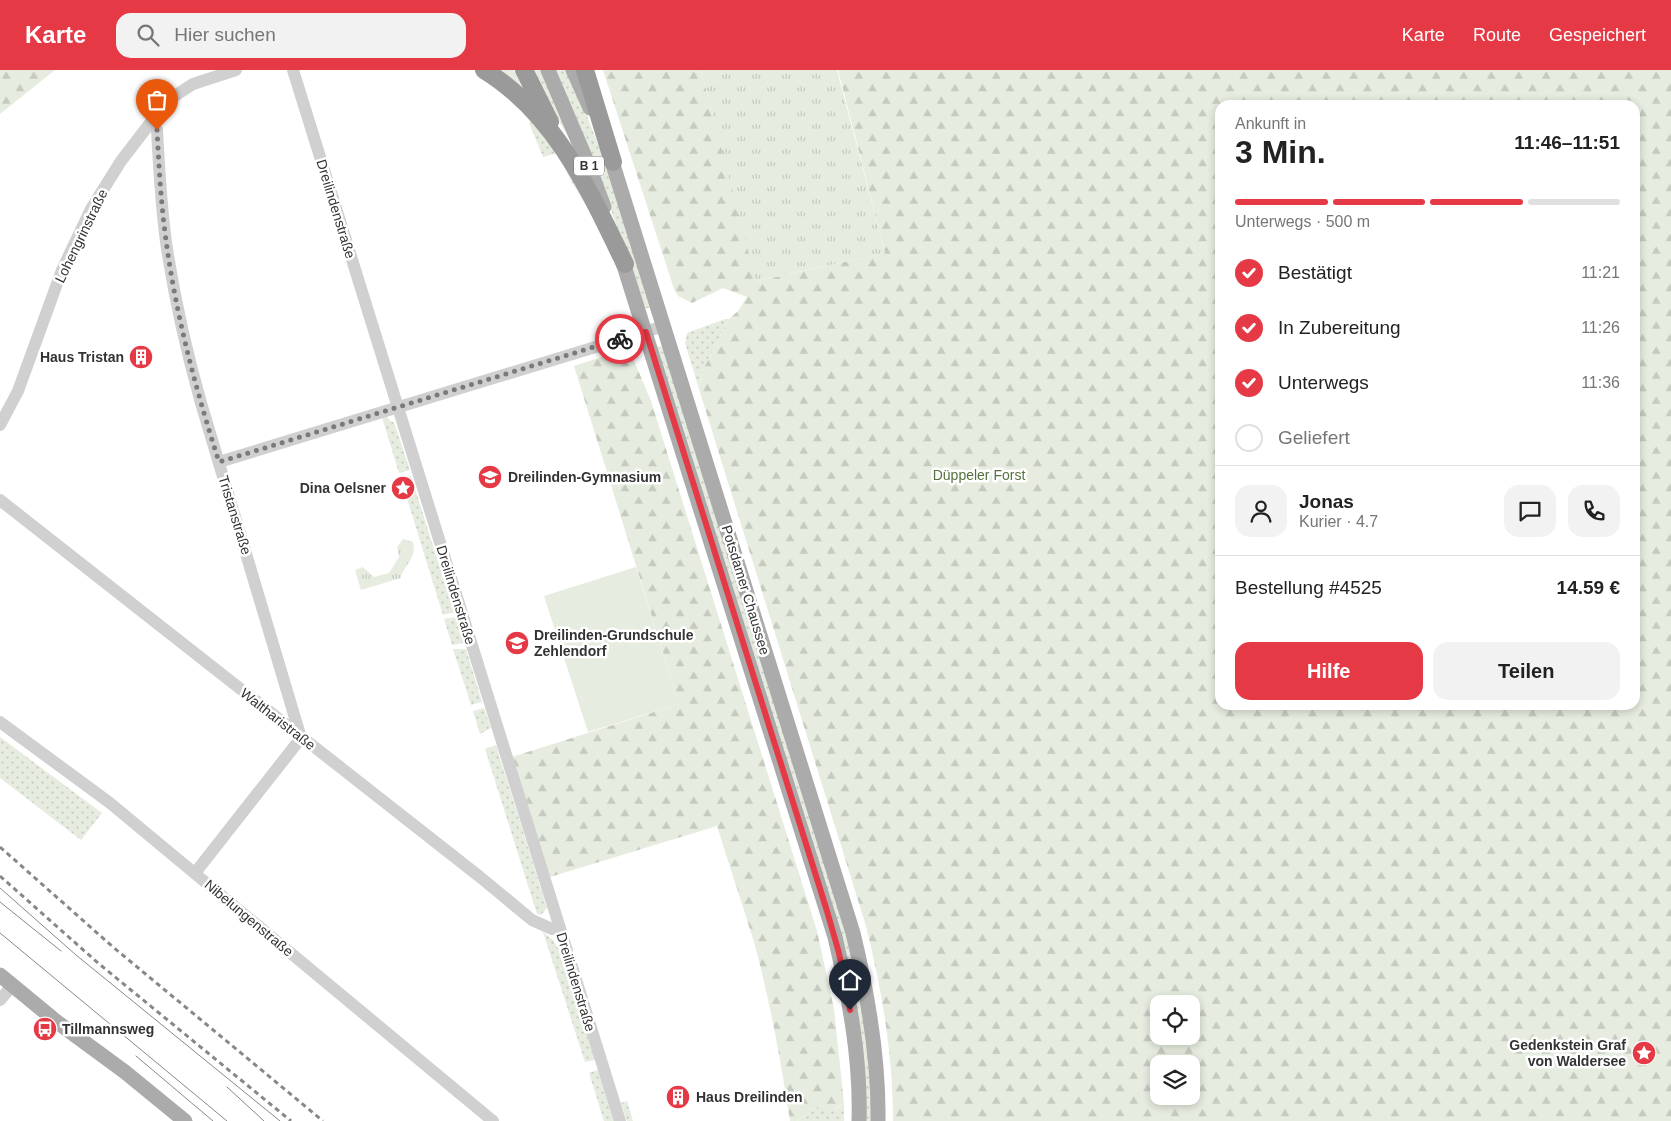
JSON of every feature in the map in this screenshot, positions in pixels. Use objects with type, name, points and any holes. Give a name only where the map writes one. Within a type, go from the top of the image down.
[{"type":"highway","points":[[484,70],[515,93],[561,145],[578,170],[625,264]]},
{"type":"highway","points":[[524,70],[561,145]]},
{"type":"highway","points":[[585,70],[613,162]]},
{"type":"main road","name":"Potsdamer Chaussee","points":[[548,70],[588,164],[625,264],[835,936],[855,1043],[859,1121]]},
{"type":"main road","name":"Potsdamer Chaussee","points":[[573,70],[613,162],[853,933],[870,1017],[875,1060],[878,1121]]},
{"type":"main road","points":[[0,975],[57,1022],[125,1072],[185,1121]]},
{"type":"street","name":"Lohengrinstraße","points":[[0,424],[18,391],[62,270],[91,209],[121,161],[173,97],[193,84],[236,70]]},
{"type":"street","name":"Dreilindenstraße","points":[[293,70],[620,1121]]},
{"type":"street","name":"Tristanstraße","points":[[151,122],[157,130],[162,209],[176,301],[196,386],[302,738]]},
{"type":"street","points":[[219,462],[664,326]]},
{"type":"street","name":"Waltharistraße","points":[[0,500],[480,877],[532,920],[552,929],[559,928]]},
{"type":"street","name":"Nibelungenstraße","points":[[0,722],[110,803],[493,1121]]},
{"type":"street","points":[[195,873],[302,738]]},
{"type":"street","points":[[0,1000],[12,986]]},
{"type":"green space","points":[[0,70],[55,70],[0,114]]},
{"type":"green space","points":[[495,70],[514,70],[522,88]]},
{"type":"green space","points":[[531,70],[541,70],[572,143],[547,101]]},
{"type":"green space","points":[[554,70],[568,70],[592,128],[652,307],[644,309],[606,195]]},
{"type":"green space","name":"Düppeler Forst","points":[[603,70],[701,70],[757,281],[885,253],[838,70],[1671,70],[1671,1121],[893,1121],[886,1023],[866,926],[699,389],[702,372],[729,319],[738,311],[747,297],[723,288],[692,303],[678,296],[674,289]]},
{"type":"green space","points":[[701,70],[837,70],[885,253],[756,281]]},
{"type":"green space","points":[[533,118],[560,151],[597,224],[570,179],[558,153],[543,157],[529,123]]},
{"type":"green space","points":[[729,319],[702,372],[699,389],[685,343],[687,333]]},
{"type":"green space","points":[[664,345],[837,895],[865,1013],[873,1121],[864,1121],[859,1039],[656,348]]},
{"type":"green space","points":[[624,350],[633,358],[651,401],[817,931],[834,1009],[844,1103],[828,1114],[817,1107],[797,1121],[790,1121],[775,1031],[760,964],[717,826],[550,877],[512,757],[679,704],[574,366]]},
{"type":"green space","points":[[382,417],[386,417],[394,422],[410,470],[399,473]]},
{"type":"green space","points":[[411,476],[454,612],[443,615],[401,479]]},
{"type":"green space","points":[[403,539],[413,542],[414,551],[401,578],[361,590],[355,570],[363,567],[374,577],[389,573],[399,557],[397,547]]},
{"type":"green space","points":[[636,567],[679,704],[588,732],[544,596]]},
{"type":"green space","points":[[456,617],[464,643],[452,645],[444,619]]},
{"type":"green space","points":[[453,649],[466,649],[482,702],[471,705]]},
{"type":"green space","points":[[484,708],[491,728],[480,734],[473,711]]},
{"type":"green space","points":[[0,737],[102,813],[81,840],[0,778]]},
{"type":"green space","points":[[496,745],[547,908],[541,915],[537,914],[485,749]]},
{"type":"green space","points":[[543,932],[553,940],[563,956],[595,1060],[585,1062]]},
{"type":"green space","points":[[598,1070],[614,1121],[604,1121],[589,1073]]},
{"type":"green space","points":[[627,1101],[633,1121],[627,1121],[621,1103]]},
{"type":"green space","points":[[844,1103],[844,1121],[797,1121],[817,1107],[837,1109]]},
{"type":"tram line","points":[[0,888],[76,955],[280,1121]]},
{"type":"tram line","points":[[0,902],[61,951]]},
{"type":"tram line","points":[[0,933],[227,1121]]},
{"type":"tram line","points":[[136,1056],[213,1121]]},
{"type":"tram line","points":[[227,1087],[264,1121]]},
{"type":"railway","points":[[0,847],[113,947],[323,1121]]},
{"type":"railway","points":[[0,876],[98,963],[291,1121]]},
{"type":"way so far","points":[[157,130],[162,209],[178,310],[193,376],[219,462],[620,339]]},
{"type":"place","name":"Haus Tristan","points":[[141,357]]},
{"type":"place","name":"Dreilinden-Gymnasium","points":[[490,477]]},
{"type":"place","name":"Dina Oelsner","points":[[403,488]]},
{"type":"place","name":"Dreilinden-Grundschule Zehlendorf","points":[[517,643]]},
{"type":"place","name":"Tillmannsweg","points":[[45,1029]]},
{"type":"place","name":"Gedenkstein Graf von Waldersee","points":[[1644,1053]]},
{"type":"place","name":"Haus Dreilinden","points":[[678,1097]]},
{"type":"route","points":[[620,339],[646,332],[835,936],[850,1010]]}]
